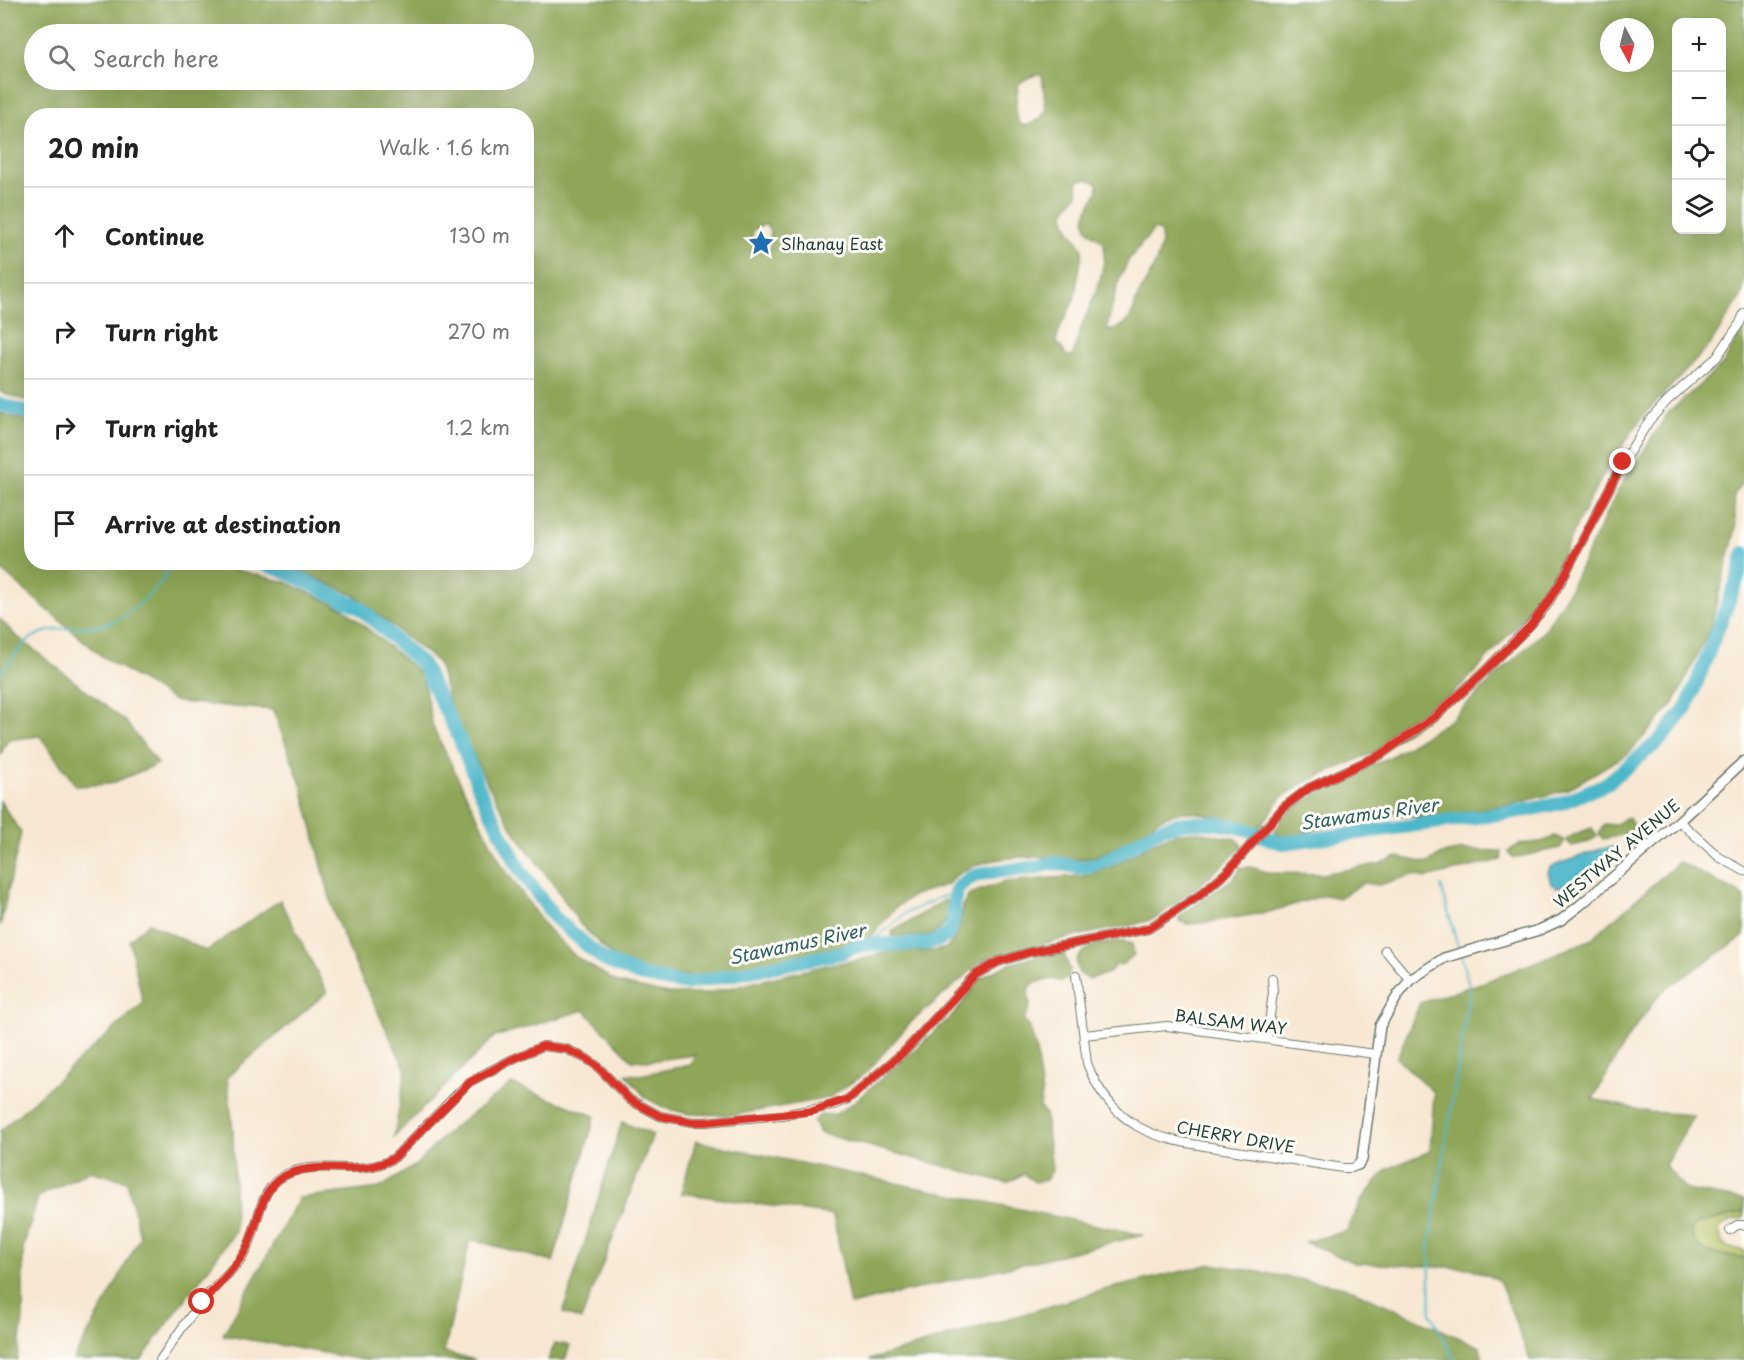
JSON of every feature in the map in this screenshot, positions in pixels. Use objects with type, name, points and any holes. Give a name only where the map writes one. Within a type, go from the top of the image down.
[{"type":"street","points":[[160,1360],[202,1302],[243,1256],[249,1245],[266,1193],[279,1178],[309,1168],[361,1169],[385,1163],[394,1158],[470,1082],[513,1059],[543,1046],[566,1049],[597,1066],[630,1100],[660,1116],[679,1120],[705,1122],[813,1111],[848,1099],[906,1050],[975,975],[998,962],[1030,952],[1148,929],[1200,895],[1251,847],[1284,807],[1309,788],[1382,754],[1436,716],[1530,626],[1563,578],[1623,462],[1649,421],[1668,400],[1717,357],[1744,313]]},
{"type":"street","name":"WESTWAY AVENUE","points":[[1358,1165],[1363,1152],[1380,1026],[1410,980],[1444,958],[1539,930],[1561,920],[1679,821],[1744,761]]},
{"type":"street","points":[[1679,821],[1704,845],[1734,867],[1744,871]]},
{"type":"street","points":[[1385,950],[1410,980]]},
{"type":"street","name":"CHERRY DRIVE","points":[[1076,975],[1087,1063],[1091,1075],[1110,1103],[1123,1117],[1139,1128],[1184,1142],[1343,1168],[1358,1165]]},
{"type":"street","points":[[1267,1039],[1273,992],[1272,978]]},
{"type":"street","name":"BALSAM WAY","points":[[1084,1035],[1167,1026],[1376,1054]]},
{"type":"street","points":[[1730,1230],[1737,1225],[1744,1225]]},
{"type":"green space","points":[[0,0],[1744,0],[1744,284],[1742,295],[1710,345],[1643,416],[1608,466],[1577,524],[1546,592],[1474,673],[1432,714],[1382,749],[1304,783],[1282,797],[1260,827],[1202,814],[1177,813],[1164,817],[1108,851],[1087,859],[1011,858],[990,861],[969,868],[957,874],[948,884],[914,895],[895,908],[868,940],[697,977],[645,973],[615,959],[580,924],[516,834],[488,785],[452,712],[438,663],[354,595],[298,570],[534,570],[534,108],[24,108],[24,400],[0,392]],"holes":[[[1035,75],[1042,75],[1046,111],[1040,119],[1026,126],[1020,124],[1017,115],[1019,83]],[[1087,179],[1098,183],[1098,189],[1087,213],[1086,225],[1089,231],[1104,243],[1104,258],[1098,286],[1081,328],[1073,356],[1067,356],[1056,341],[1074,300],[1083,249],[1068,227],[1064,215],[1067,207],[1078,194],[1077,181]],[[765,224],[770,232],[770,248],[766,250],[752,240],[753,230]],[[1154,229],[1160,231],[1158,258],[1136,301],[1132,315],[1123,325],[1110,331],[1107,327],[1118,283],[1129,259]]]},
{"type":"green space","points":[[1744,324],[1744,479],[1734,495],[1736,528],[1710,629],[1674,703],[1629,753],[1566,790],[1518,803],[1427,818],[1385,813],[1285,838],[1274,832],[1287,812],[1335,784],[1392,756],[1449,721],[1545,630],[1569,591],[1618,490],[1668,413],[1723,364]]},
{"type":"green space","points":[[0,413],[24,420],[24,570],[237,570],[286,582],[343,608],[422,675],[433,727],[502,865],[545,926],[576,957],[618,983],[668,994],[704,994],[832,964],[860,960],[890,951],[933,951],[947,948],[959,931],[963,906],[969,894],[1004,882],[1090,875],[1117,864],[1154,842],[1177,833],[1198,832],[1236,839],[1242,845],[1202,883],[1156,918],[985,959],[909,1024],[867,1072],[829,1098],[734,1115],[689,1114],[665,1108],[646,1098],[626,1074],[640,1075],[690,1065],[695,1055],[648,1061],[632,1060],[584,1010],[494,1037],[394,1137],[406,1070],[357,969],[334,914],[303,790],[273,710],[176,702],[100,655],[0,569]]},
{"type":"green space","points":[[0,619],[14,634],[125,721],[158,764],[110,784],[76,786],[40,736],[8,740],[0,756]]},
{"type":"green space","points":[[0,801],[21,833],[0,926]]},
{"type":"green space","points":[[1624,818],[1629,818],[1633,826],[1629,833],[1603,839],[1599,834],[1604,824],[1616,825]]},
{"type":"green space","points":[[1592,828],[1597,836],[1589,842],[1572,846],[1566,840],[1575,834]]},
{"type":"green space","points":[[1554,836],[1564,842],[1560,848],[1514,858],[1508,852],[1525,843],[1542,842]]},
{"type":"green space","points":[[1463,850],[1502,851],[1501,860],[1426,878],[1412,875],[1379,885],[1363,883],[1339,898],[1325,895],[1270,912],[1202,923],[1187,924],[1179,921],[1180,916],[1234,878],[1241,868],[1251,867],[1269,873],[1322,874],[1379,864],[1397,857],[1428,863],[1442,854]]},
{"type":"green space","points":[[1679,862],[1744,896],[1744,936],[1660,993],[1627,1039],[1593,1099],[1649,1112],[1694,1115],[1665,1165],[1686,1190],[1744,1200],[1742,1213],[1697,1224],[1692,1229],[1693,1238],[1703,1249],[1719,1254],[1744,1257],[1744,1360],[1530,1360],[1499,1280],[1470,1268],[1355,1263],[1305,1242],[1347,1231],[1360,1202],[1387,1169],[1430,1151],[1434,1093],[1397,1058],[1420,1003],[1487,981],[1590,940]]},
{"type":"green space","points":[[280,900],[327,992],[227,1077],[233,1130],[235,1232],[141,1360],[73,1360],[140,1237],[127,1181],[89,1171],[38,1197],[23,1248],[23,1320],[17,1360],[0,1360],[0,1131],[143,1003],[129,940],[149,923],[206,951]]},
{"type":"green space","points":[[945,900],[949,903],[947,916],[944,925],[938,931],[923,936],[892,936],[892,932]]},
{"type":"green space","points":[[1118,941],[1132,944],[1134,955],[1123,964],[1115,965],[1109,973],[1088,979],[1079,973],[1076,961],[1084,951],[1100,944]]},
{"type":"green space","points":[[1052,952],[1064,954],[1070,970],[1067,979],[1060,981],[1052,979],[1034,983],[1028,990],[1030,1006],[1024,1020],[1031,1031],[1036,1050],[1042,1095],[1040,1108],[1045,1113],[1052,1170],[1046,1180],[1035,1182],[1023,1174],[1007,1183],[820,1133],[813,1122],[820,1115],[836,1114],[853,1103],[956,1012],[980,978],[1009,964]]},
{"type":"green space","points":[[511,1084],[595,1116],[553,1262],[470,1239],[444,1353],[476,1360],[364,1360],[223,1335],[299,1198],[380,1188],[416,1165],[449,1131]]},
{"type":"green space","points":[[622,1122],[653,1135],[581,1320],[563,1313]]},
{"type":"green space","points":[[696,1141],[1143,1235],[850,1305],[833,1215],[681,1193]]},
{"type":"green space","points":[[1744,1210],[1744,1218],[1731,1220],[1719,1229],[1722,1243],[1729,1248],[1744,1250],[1744,1257],[1711,1252],[1703,1249],[1693,1238],[1692,1229],[1697,1225]]},
{"type":"green space","points":[[1212,1264],[1346,1287],[1480,1347],[1483,1360],[869,1360],[1104,1290]]},
{"type":"green space","points":[[555,1343],[570,1345],[565,1360],[548,1360]]},
{"type":"water","points":[[1616,848],[1616,852],[1566,886],[1556,887],[1551,884],[1548,872],[1550,867],[1600,849]]},
{"type":"waterway","name":"Stawamus River","points":[[0,404],[24,412]]},
{"type":"waterway","name":"Stawamus River","points":[[281,570],[359,607],[423,665],[460,740],[481,793],[520,870],[555,918],[604,960],[639,975],[685,984],[841,953],[858,946],[936,941],[949,932],[957,892],[967,880],[986,873],[1040,867],[1053,863],[1087,867],[1100,863],[1173,825],[1186,823],[1229,825],[1283,843],[1528,810],[1561,803],[1606,784],[1659,741],[1687,707],[1739,575],[1744,553]]},
{"type":"waterway","points":[[0,675],[18,650],[35,636],[56,629],[102,625],[123,616],[144,601],[169,570]]},
{"type":"waterway","points":[[1441,886],[1459,950]]},
{"type":"waterway","points":[[858,946],[880,935],[904,914],[941,897],[956,895]]},
{"type":"waterway","points":[[1454,1360],[1431,1314],[1429,1248],[1470,989],[1461,955]]},
{"type":"place","name":"Slhanay East","points":[[761,243]]},
{"type":"route","points":[[202,1302],[243,1256],[249,1245],[266,1193],[279,1178],[309,1168],[361,1169],[385,1163],[394,1158],[470,1082],[543,1046],[566,1049],[587,1059],[597,1066],[630,1100],[660,1116],[705,1122],[813,1111],[848,1099],[906,1050],[975,975],[998,962],[1030,952],[1148,929],[1200,895],[1228,871],[1284,807],[1309,788],[1382,754],[1436,716],[1484,672],[1530,626],[1547,604],[1563,578],[1623,462]]}]
